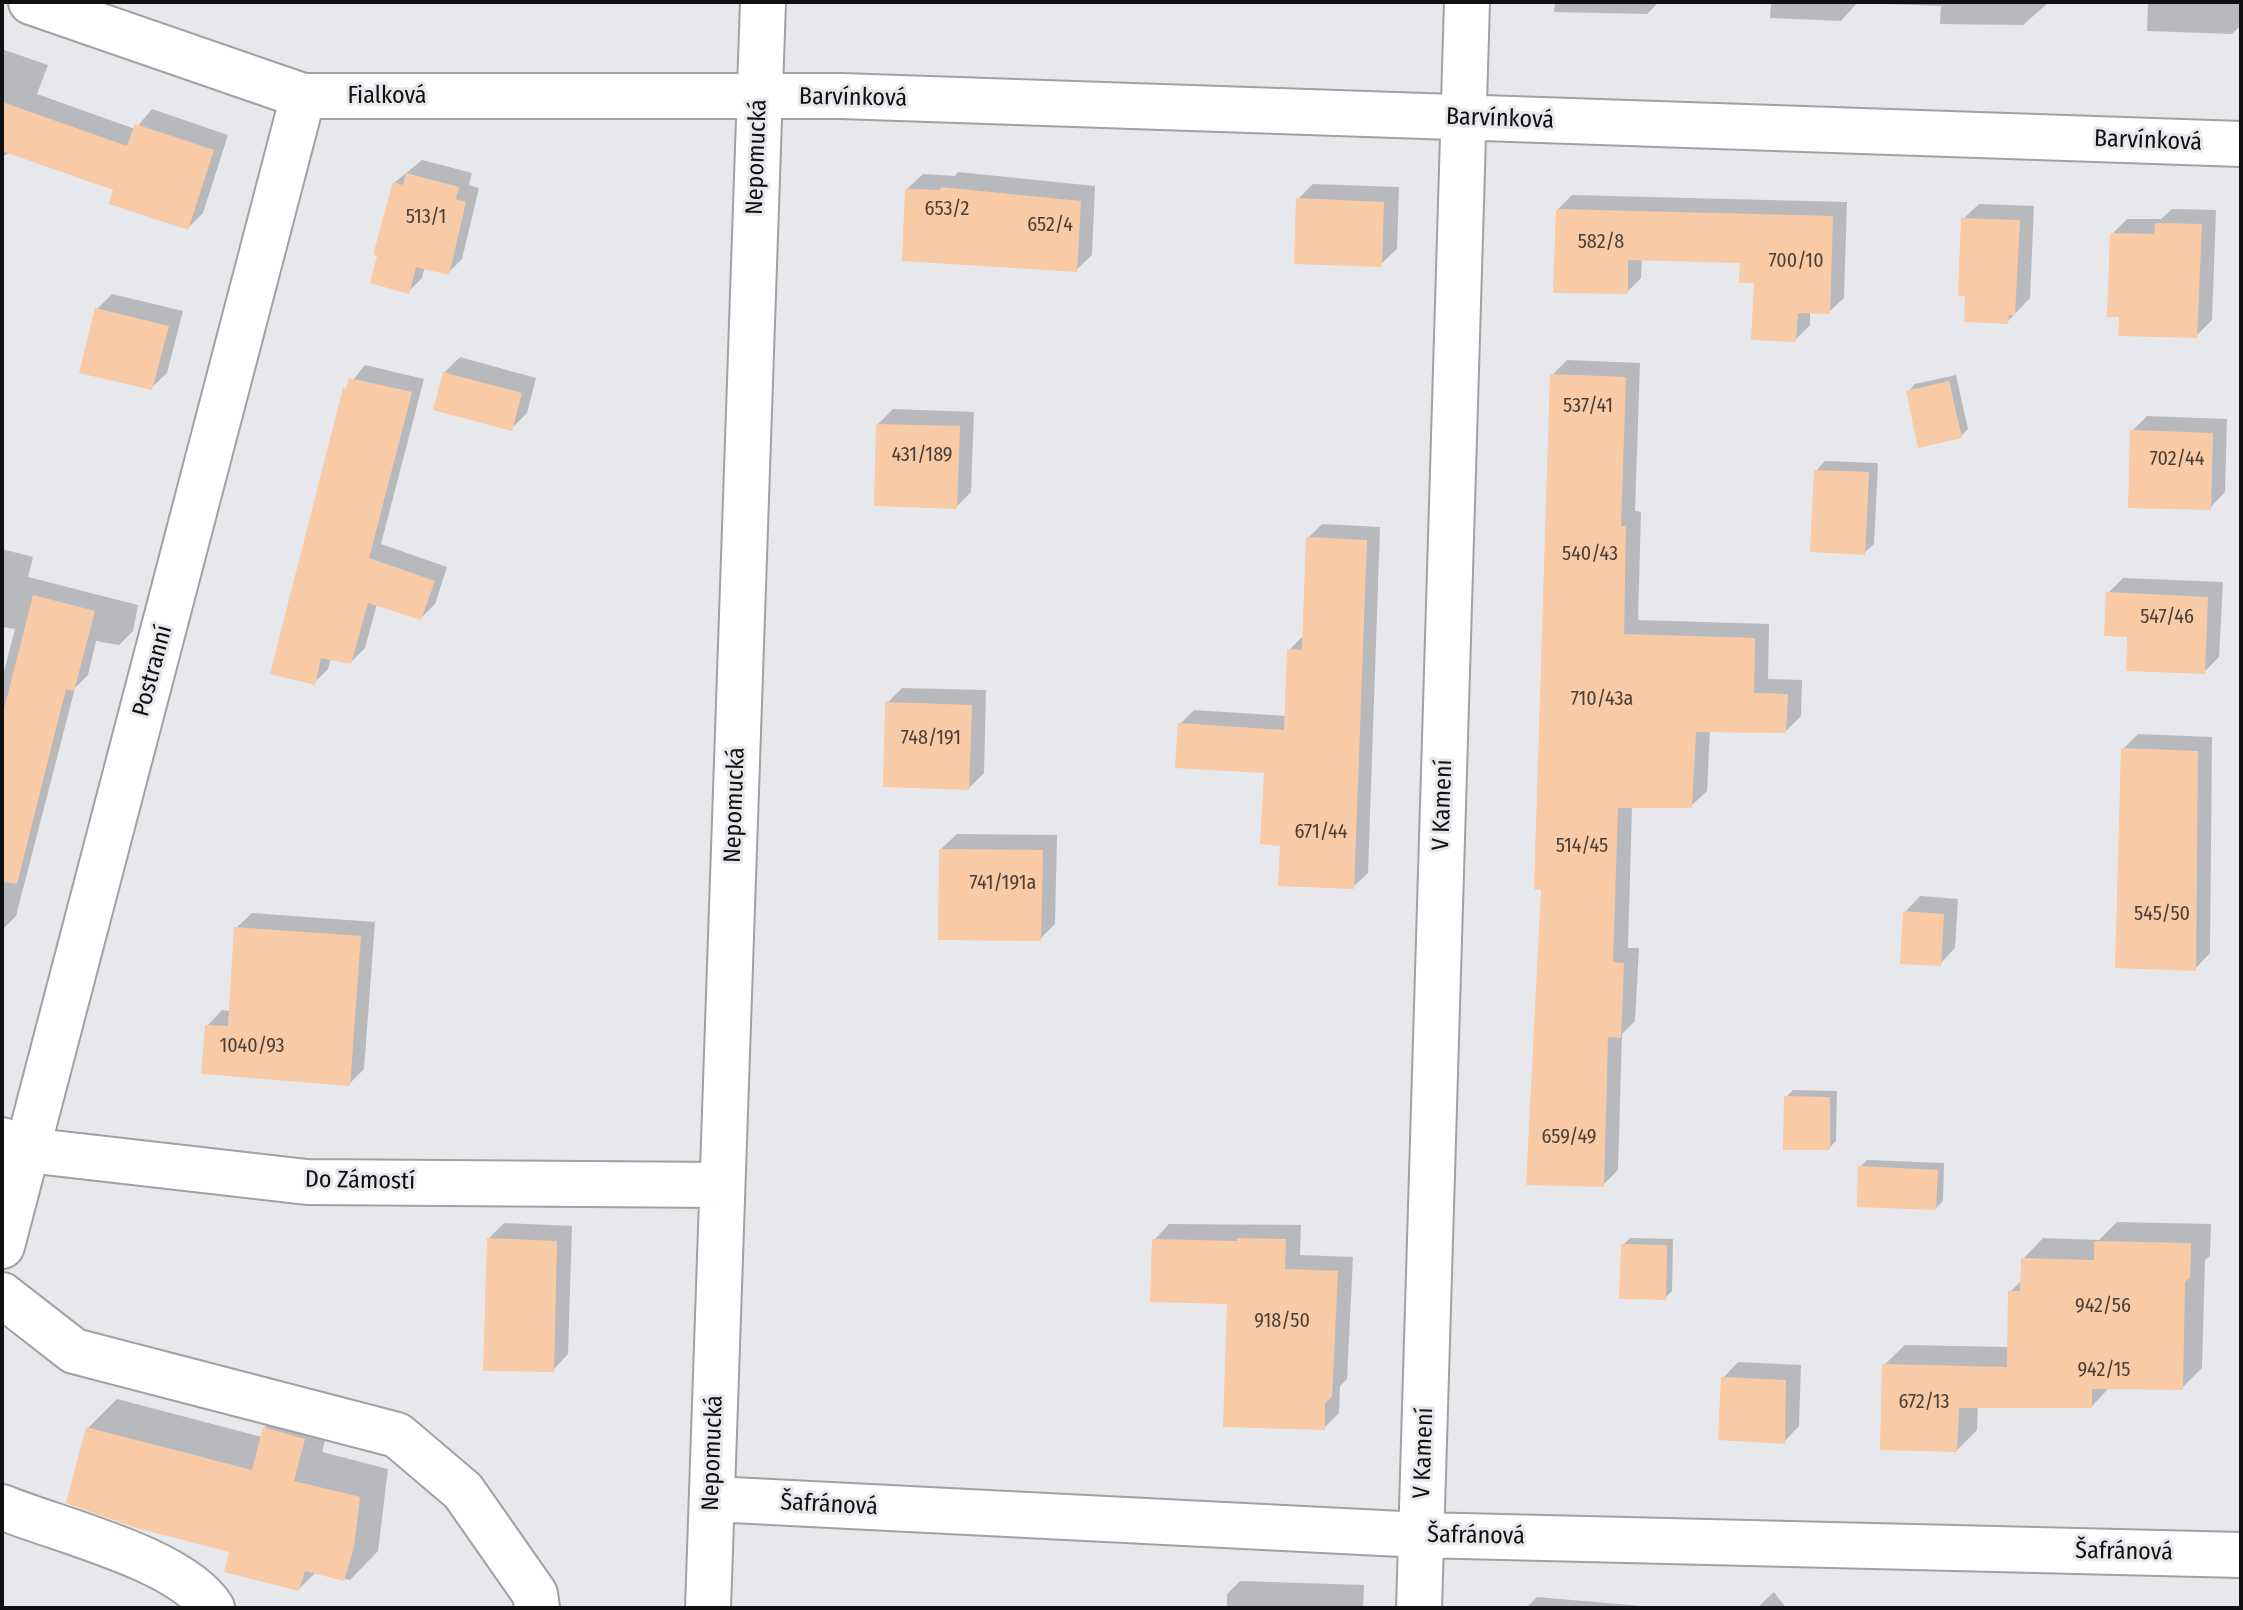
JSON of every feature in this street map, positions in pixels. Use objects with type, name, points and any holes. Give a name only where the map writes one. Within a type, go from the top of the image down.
[{"type":"street","name":"Fialková","points":[[31,2],[303,96],[759,97]]},
{"type":"street","name":"Nepomucká","points":[[708,1608],[763,2]]},
{"type":"street","name":"V Kamení","points":[[1419,1608],[1467,2]]},
{"type":"street","name":"Postranní","points":[[2,1246],[14,1145],[303,96]]},
{"type":"street","name":"Barvínková","points":[[759,97],[841,96],[2241,144]]},
{"type":"street","name":"Do Zámostí","points":[[14,1145],[307,1182],[722,1185]]},
{"type":"street","points":[[2,1295],[74,1351],[397,1435],[463,1491],[535,1594],[537,1608]]},
{"type":"street","name":"Šafránová","points":[[712,1499],[1421,1535],[2241,1555]]},
{"type":"street","points":[[2,1507],[144,1559],[203,1594],[212,1608]]},
{"type":"building","points":[[2,102],[127,146],[135,124],[214,150],[188,230],[109,204],[113,190],[2,151]]},
{"type":"building","points":[[406,173],[459,187],[456,199],[466,202],[449,275],[416,267],[409,294],[370,283],[377,256],[373,255],[393,182],[403,185]]},
{"type":"building","points":[[941,187],[1081,201],[1077,272],[902,261],[905,189],[940,190]]},
{"type":"building","points":[[1296,198],[1384,202],[1382,267],[1294,264]]},
{"type":"building","points":[[1556,209],[1833,216],[1830,314],[1798,313],[1796,342],[1751,340],[1754,283],[1739,283],[1740,263],[1628,260],[1628,294],[1553,293]]},
{"type":"building","points":[[1961,218],[2020,220],[2015,315],[2009,315],[2008,324],[1964,322],[1965,296],[1958,296]]},
{"type":"building","points":[[2155,223],[2202,224],[2197,338],[2118,336],[2119,317],[2107,317],[2110,233],[2154,234]]},
{"type":"building","points":[[95,308],[169,326],[152,390],[79,373]]},
{"type":"building","points":[[443,372],[522,393],[512,431],[433,410]]},
{"type":"building","points":[[1550,374],[1626,377],[1621,526],[1626,526],[1624,634],[1755,638],[1754,693],[1788,694],[1786,733],[1696,732],[1692,808],[1618,808],[1613,962],[1624,963],[1621,1038],[1608,1037],[1604,1187],[1526,1185],[1541,890],[1534,889]]},
{"type":"building","points":[[349,378],[412,392],[369,558],[435,581],[421,620],[368,603],[351,664],[321,658],[315,685],[270,674],[343,388],[346,389]]},
{"type":"building","points":[[1949,381],[1962,438],[1918,448],[1906,391]]},
{"type":"building","points":[[876,424],[960,426],[957,509],[874,506]]},
{"type":"building","points":[[2130,430],[2213,433],[2211,510],[2128,508]]},
{"type":"building","points":[[1814,470],[1869,472],[1865,555],[1810,552]]},
{"type":"building","points":[[1306,537],[1367,540],[1354,889],[1278,886],[1280,846],[1260,844],[1264,773],[1175,768],[1178,723],[1284,730],[1287,649],[1302,650]]},
{"type":"building","points":[[2106,592],[2208,597],[2205,674],[2126,671],[2127,637],[2104,636]]},
{"type":"building","points":[[33,595],[95,611],[74,691],[66,689],[17,884],[2,882],[2,717]]},
{"type":"building","points":[[885,702],[972,705],[969,790],[883,787]]},
{"type":"building","points":[[2121,748],[2198,751],[2196,971],[2115,968]]},
{"type":"building","points":[[939,849],[1043,850],[1041,941],[938,940]]},
{"type":"building","points":[[1903,911],[1944,914],[1941,966],[1900,964]]},
{"type":"building","points":[[234,927],[361,936],[350,1086],[201,1074],[205,1025],[228,1026]]},
{"type":"building","points":[[1784,1096],[1830,1097],[1830,1150],[1783,1150]]},
{"type":"building","points":[[1858,1166],[1938,1170],[1936,1210],[1857,1207]]},
{"type":"building","points":[[487,1238],[557,1241],[554,1372],[483,1371]]},
{"type":"building","points":[[1237,1238],[1286,1239],[1285,1269],[1338,1271],[1332,1397],[1325,1403],[1325,1430],[1223,1427],[1227,1304],[1150,1302],[1152,1239],[1237,1241]]},
{"type":"building","points":[[2094,1241],[2191,1243],[2190,1278],[2185,1282],[2183,1390],[2092,1389],[2092,1408],[1959,1408],[1957,1452],[1880,1450],[1882,1364],[2007,1367],[2008,1291],[2020,1291],[2021,1258],[2094,1260]]},
{"type":"building","points":[[1621,1244],[1667,1245],[1666,1300],[1619,1299]]},
{"type":"building","points":[[1721,1377],[1786,1380],[1785,1444],[1718,1440]]},
{"type":"building","points":[[86,1427],[252,1470],[263,1427],[305,1439],[294,1481],[360,1497],[354,1547],[344,1581],[305,1571],[299,1591],[224,1572],[229,1552],[133,1527],[66,1503]]}]
